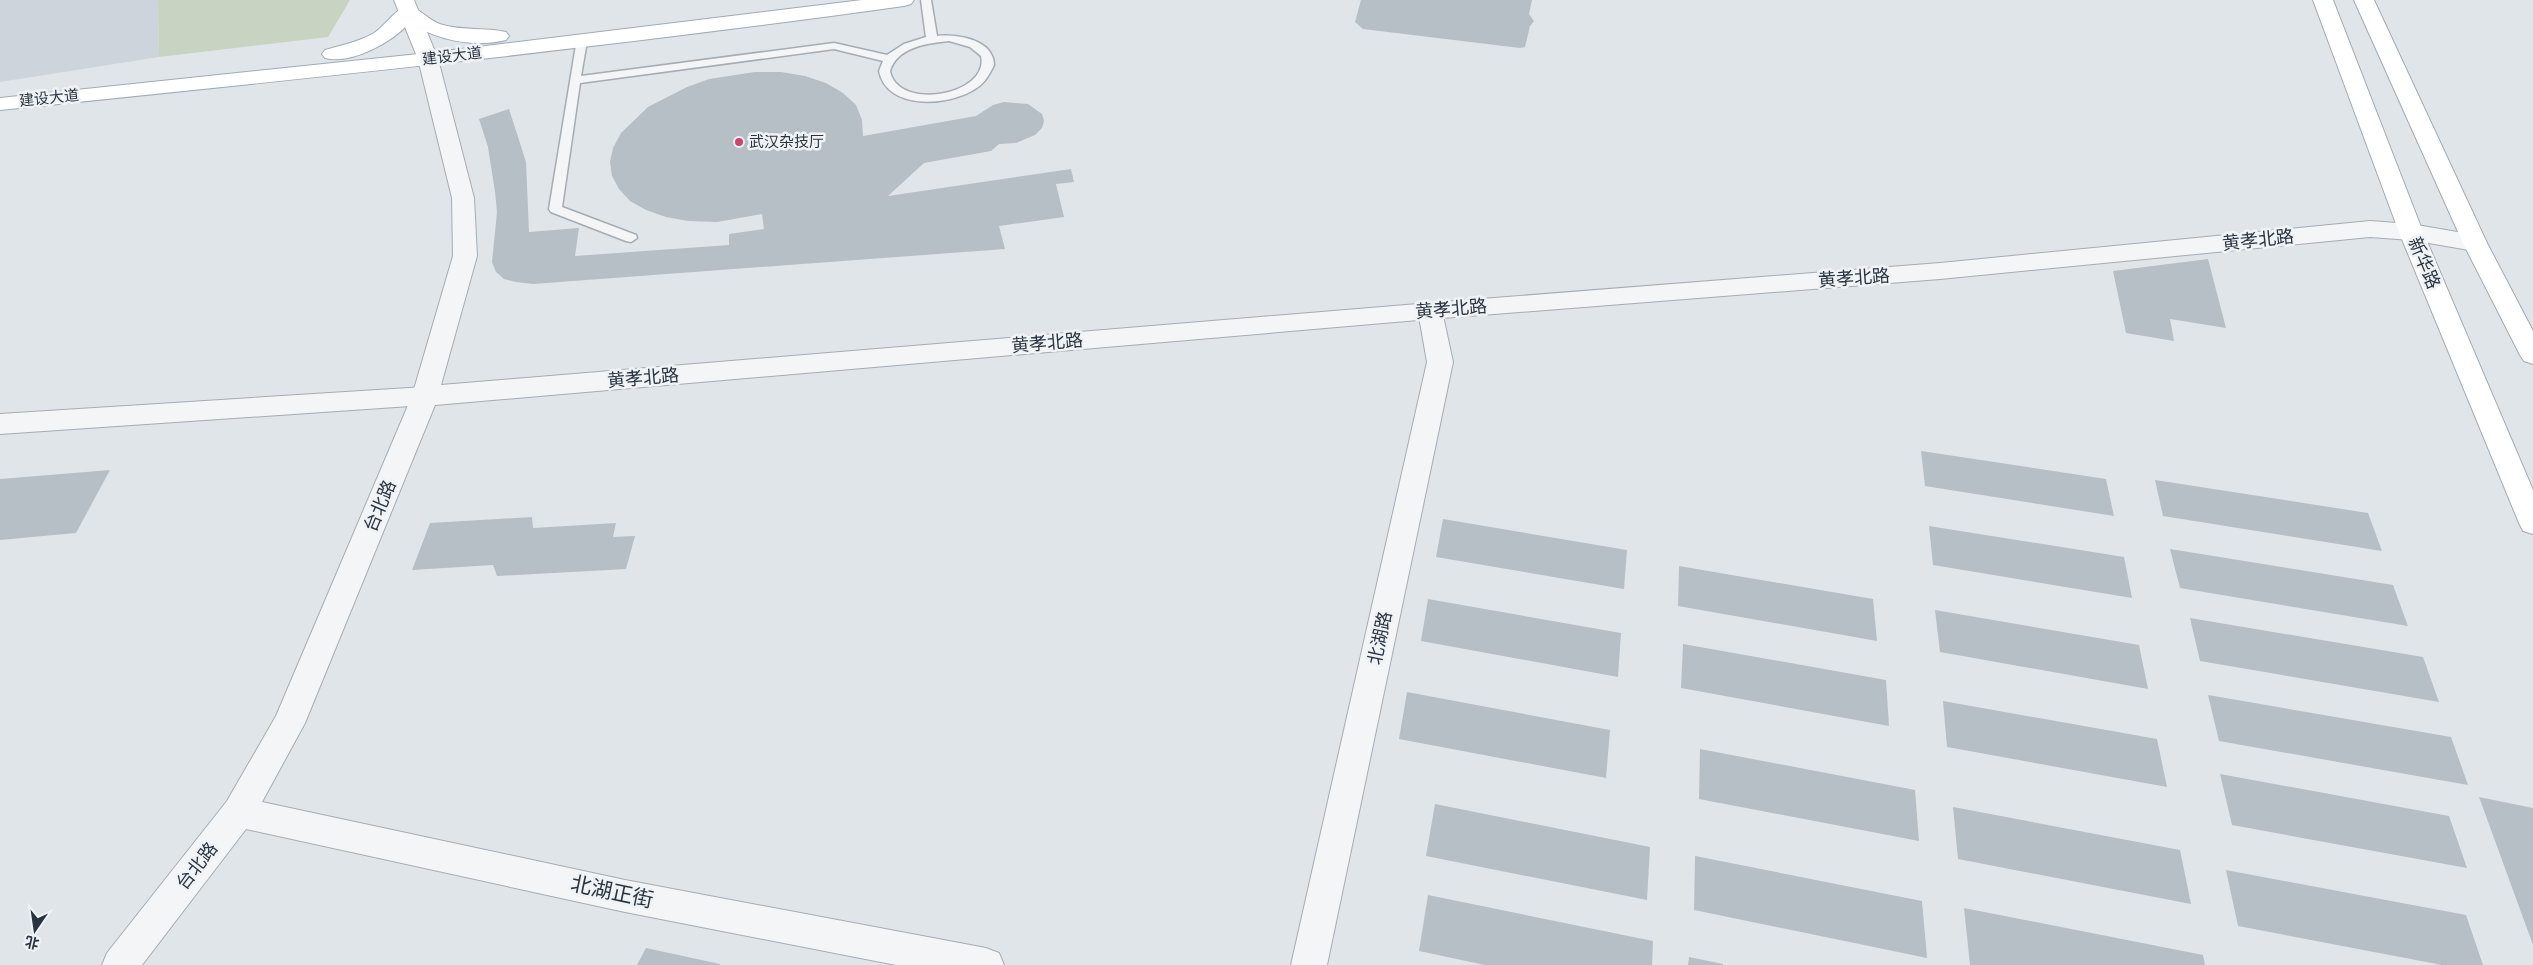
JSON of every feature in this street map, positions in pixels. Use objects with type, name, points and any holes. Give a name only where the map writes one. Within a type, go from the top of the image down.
[{"type":"main road","name":"建设大道","points":[[0,104],[426,52],[541,34],[796,0]]},
{"type":"main road","name":"建设大道","points":[[0,90],[57,80],[332,54],[426,52],[581,41],[776,18],[904,0]]},
{"type":"main road","name":"新华路","points":[[2323,0],[2411,232],[2533,523]]},
{"type":"main road","points":[[2364,0],[2475,243],[2533,355]]},
{"type":"main road","points":[[332,54],[375,43],[393,30],[406,6],[432,29],[457,35],[541,34]]},
{"type":"main road","name":"台北路","points":[[406,6],[426,52]]},
{"type":"street","name":"台北路","points":[[120,965],[240,812],[289,723],[425,396],[465,256],[463,198],[426,52]]},
{"type":"street","name":"黄孝北路","points":[[0,424],[425,396],[1430,311],[1930,272],[2370,229],[2411,232],[2475,243]]},
{"type":"street","name":"北湖路","points":[[1309,965],[1440,362],[1430,311]]},
{"type":"street","name":"北湖正街","points":[[240,812],[625,896],[986,965]]},
{"type":"lane","points":[[926,0],[932,39]]},
{"type":"lane","points":[[932,39],[966,41],[978,46],[986,53],[989,62],[988,72],[981,81],[970,89],[955,95],[921,98],[892,88],[886,79],[884,69],[890,59],[908,46],[932,39]]},
{"type":"lane","points":[[581,41],[555,209],[631,238]]},
{"type":"lane","points":[[575,80],[834,46],[890,59]]},
{"type":"shaded area","points":[[0,0],[158,0],[159,57],[0,82]]},
{"type":"green space","points":[[158,0],[350,0],[328,37],[159,57]]},
{"type":"building","points":[[1361,0],[1532,0],[1529,14],[1534,21],[1530,26],[1525,47],[1520,48],[1363,29],[1355,22]]},
{"type":"building","points":[[755,72],[781,72],[805,76],[826,83],[843,93],[856,105],[862,120],[863,136],[976,116],[993,105],[1004,102],[1028,104],[1042,114],[1044,121],[1042,128],[1035,135],[1016,143],[999,144],[991,151],[924,163],[888,196],[1071,169],[1074,182],[1056,184],[1064,217],[999,226],[1005,249],[533,284],[504,279],[496,272],[492,262],[497,212],[495,192],[488,147],[479,119],[509,109],[526,162],[529,232],[579,228],[575,256],[729,245],[729,234],[764,229],[762,214],[717,222],[688,221],[666,217],[646,210],[630,201],[619,189],[612,176],[610,162],[613,148],[621,133],[648,107],[687,87],[709,79]]},
{"type":"building","points":[[2208,259],[2226,328],[2170,319],[2174,341],[2126,333],[2113,271]]},
{"type":"building","points":[[1921,451],[2106,479],[2114,516],[1925,486]]},
{"type":"building","points":[[110,470],[76,533],[0,540],[0,479]]},
{"type":"building","points":[[2155,480],[2368,513],[2382,551],[2163,516]]},
{"type":"building","points":[[532,517],[533,528],[616,523],[613,537],[635,536],[626,569],[497,576],[493,565],[412,570],[430,523]]},
{"type":"building","points":[[1443,519],[1627,550],[1624,589],[1436,557]]},
{"type":"building","points":[[1929,526],[2124,557],[2132,598],[1933,565]]},
{"type":"building","points":[[2170,549],[2393,585],[2408,626],[2180,588]]},
{"type":"building","points":[[1679,566],[1873,599],[1877,641],[1678,606]]},
{"type":"building","points":[[1428,599],[1621,633],[1618,677],[1421,641]]},
{"type":"building","points":[[1935,610],[2139,645],[2148,689],[1940,652]]},
{"type":"building","points":[[2190,618],[2423,657],[2439,702],[2200,661]]},
{"type":"building","points":[[1683,644],[1886,680],[1889,726],[1681,688]]},
{"type":"building","points":[[1407,692],[1610,730],[1606,778],[1399,739]]},
{"type":"building","points":[[2208,695],[2451,737],[2468,785],[2219,741]]},
{"type":"building","points":[[1943,701],[2157,739],[2167,787],[1947,747]]},
{"type":"building","points":[[1700,749],[1915,790],[1919,841],[1699,799]]},
{"type":"building","points":[[2220,774],[2449,816],[2467,868],[2232,825]]},
{"type":"building","points":[[2479,797],[2533,808],[2533,945]]},
{"type":"building","points":[[1435,804],[1650,847],[1647,900],[1426,856]]},
{"type":"building","points":[[1953,807],[2180,850],[2191,904],[1958,859]]},
{"type":"building","points":[[1695,856],[1922,901],[1927,958],[1694,910]]},
{"type":"building","points":[[2226,870],[2466,915],[2483,965],[2442,965],[2238,926]]},
{"type":"building","points":[[1428,895],[1653,941],[1652,965],[1485,965],[1419,951]]},
{"type":"building","points":[[1964,908],[2203,955],[2205,965],[1970,965]]},
{"type":"building","points":[[646,948],[720,964],[720,965],[637,965]]},
{"type":"building","points":[[1689,957],[1723,964],[1723,965],[1688,965]]},
{"type":"place","name":"武汉杂技厅","points":[[739,142]]}]
